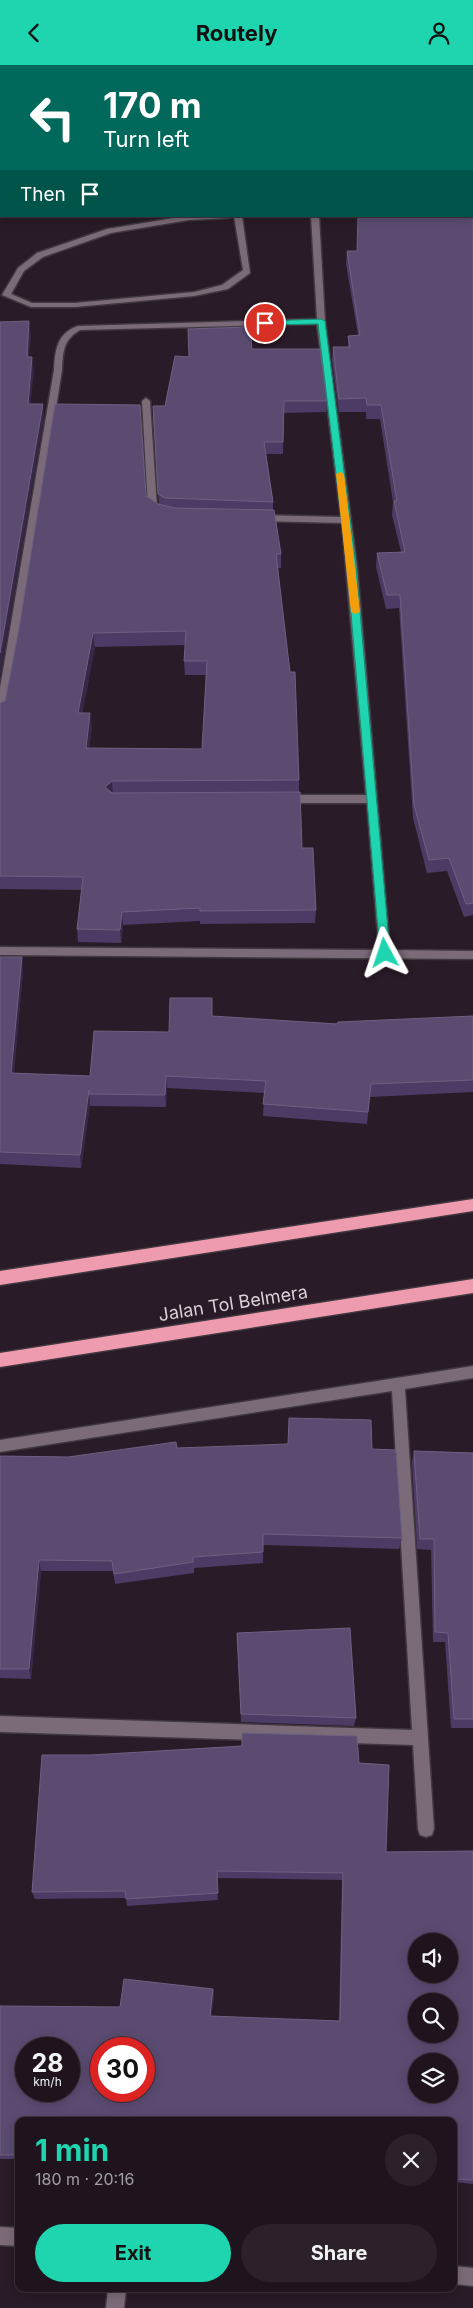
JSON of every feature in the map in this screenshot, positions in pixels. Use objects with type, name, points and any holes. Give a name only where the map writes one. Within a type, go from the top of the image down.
[{"type":"highway","points":[[0,1278],[473,1205]]},
{"type":"highway","name":"Jalan Tol Belmera","points":[[0,1360],[473,1286]]},
{"type":"street","points":[[209,217],[189,218],[110,231],[40,255],[21,270],[6,295],[31,305],[75,305],[194,294],[225,287],[247,271],[238,217]]},
{"type":"street","points":[[315,217],[321,321],[346,520],[385,953]]},
{"type":"street","points":[[0,714],[14,641],[58,370],[59,346],[64,335],[78,328],[321,321]]},
{"type":"street","points":[[146,401],[153,508],[168,515]]},
{"type":"street","points":[[250,518],[346,520]]},
{"type":"street","points":[[272,799],[372,799]]},
{"type":"street","points":[[0,951],[473,955]]},
{"type":"street","points":[[0,1446],[473,1372]]},
{"type":"street","points":[[398,1383],[426,1829]]},
{"type":"street","points":[[0,1724],[420,1737]]},
{"type":"street","points":[[0,2236],[15,2237]]},
{"type":"street","points":[[457,2275],[473,2277]]},
{"type":"street","points":[[115,2308],[117,2292]]},
{"type":"building","points":[[358,217],[473,217],[473,903],[466,904],[449,858],[429,860],[414,805],[400,595],[387,595],[377,553],[405,552],[394,501],[397,501],[381,405],[367,405],[366,398],[339,399],[333,347],[350,347],[348,336],[360,335],[347,251],[357,251]]},
{"type":"building","points":[[29,321],[27,357],[32,357],[28,404],[43,404],[0,653],[0,322]]},
{"type":"building","points":[[250,327],[252,349],[320,349],[327,401],[284,401],[283,442],[264,442],[273,502],[165,498],[158,494],[153,406],[165,406],[175,356],[189,357],[188,329]]},
{"type":"building","points":[[55,404],[140,405],[146,496],[158,504],[175,508],[274,510],[281,554],[276,554],[290,672],[295,672],[299,780],[112,781],[105,787],[112,793],[300,792],[302,848],[313,848],[316,910],[200,911],[200,908],[122,912],[120,930],[77,929],[83,877],[0,876],[0,703],[5,701],[19,628]],"holes":[[[186,631],[184,661],[207,661],[202,749],[86,748],[90,713],[78,713],[93,633]]]},
{"type":"building","points":[[0,957],[22,957],[11,1073],[90,1076],[94,1031],[169,1032],[170,998],[212,998],[212,1016],[337,1024],[338,1022],[473,1016],[473,1080],[371,1084],[368,1112],[263,1104],[266,1081],[166,1076],[165,1095],[89,1094],[89,1090],[80,1155],[0,1152]]},
{"type":"building","points":[[289,1418],[371,1420],[372,1449],[396,1450],[402,1538],[263,1534],[263,1552],[193,1557],[193,1562],[114,1574],[112,1561],[39,1560],[29,1669],[0,1669],[0,1456],[68,1457],[176,1442],[177,1448],[288,1444]]},
{"type":"building","points":[[414,1451],[473,1453],[473,1719],[454,1719],[448,1633],[435,1632],[434,1539],[420,1539]]},
{"type":"building","points":[[350,1628],[356,1718],[241,1714],[237,1633]]},
{"type":"building","points":[[242,1733],[357,1736],[359,1763],[389,1765],[386,1852],[473,1851],[473,2180],[457,2179],[457,2117],[15,2117],[15,2155],[0,2155],[0,2006],[120,2007],[124,1979],[213,1989],[210,2016],[340,2021],[343,1873],[217,1871],[218,1893],[126,1899],[125,1891],[32,1892],[42,1755],[91,1755],[242,1746]]},
{"type":"slow traffic","points":[[340,474],[352,566],[355,612]]},
{"type":"route","points":[[265,323],[321,321],[352,566],[385,953]]}]
